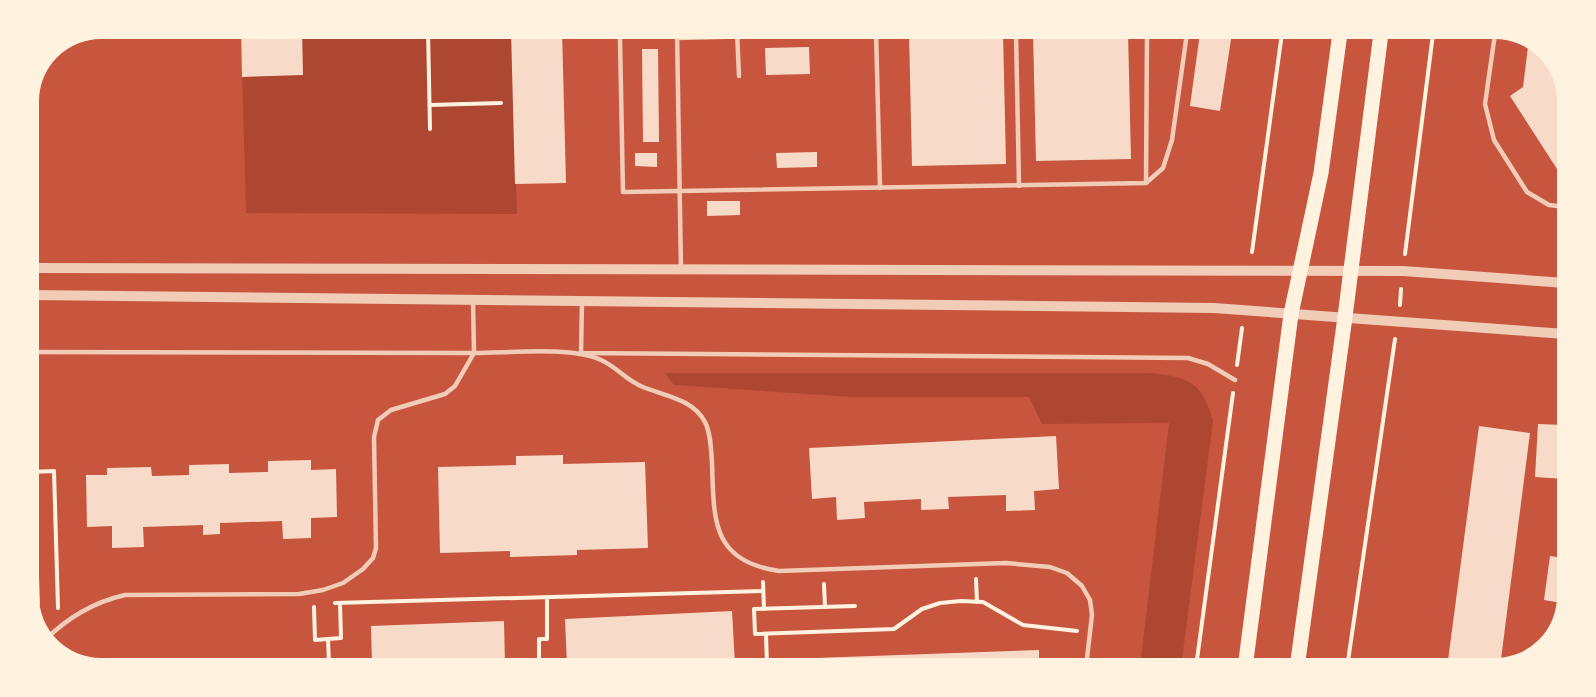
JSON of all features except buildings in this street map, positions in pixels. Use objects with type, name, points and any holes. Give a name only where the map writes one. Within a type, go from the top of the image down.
[{"type":"main road","points":[[1246,658],[1291,314],[1321,173],[1339,39]]},
{"type":"main road","points":[[1298,658],[1346,318],[1380,39]]},
{"type":"street","points":[[39,267],[1403,271],[1557,282]]},
{"type":"street","points":[[39,296],[1214,308],[1557,333]]},
{"type":"lane","points":[[620,39],[623,192],[1146,183],[1163,168],[1172,140],[1186,39]]},
{"type":"lane","points":[[677,39],[681,270]]},
{"type":"lane","points":[[737,39],[739,76]]},
{"type":"lane","points":[[876,39],[880,188]]},
{"type":"lane","points":[[1016,39],[1019,186]]},
{"type":"lane","points":[[1146,183],[1147,39]]},
{"type":"lane","points":[[1494,39],[1485,104],[1494,140],[1527,192],[1549,205],[1557,206]]},
{"type":"lane","points":[[52,634],[83,610],[105,599],[125,595],[299,594],[343,583],[363,569],[372,558],[376,548],[374,437],[378,420],[391,411],[445,394],[455,386],[474,353],[473,300]]},
{"type":"lane","points":[[581,353],[582,301]]},
{"type":"lane","points":[[39,352],[581,353],[1188,358],[1208,364],[1235,380]]},
{"type":"lane","points":[[581,353],[602,360],[641,387],[681,401],[695,409],[706,423],[711,450],[717,530],[735,557],[762,568],[779,571],[1028,564],[1067,573],[1082,586],[1090,600],[1087,658]]},
{"type":"path","points":[[428,39],[430,129]]},
{"type":"path","points":[[1249,271],[1281,39]]},
{"type":"path","points":[[1348,658],[1384,398],[1398,321],[1432,39]]},
{"type":"path","points":[[430,105],[501,104]]},
{"type":"path","points":[[1197,658],[1244,310]]},
{"type":"path","points":[[39,471],[54,471],[58,615]]},
{"type":"path","points":[[976,564],[977,602]]},
{"type":"path","points":[[762,568],[764,609]]},
{"type":"path","points":[[824,570],[825,607]]},
{"type":"path","points":[[331,603],[763,591]]},
{"type":"path","points":[[539,658],[539,639],[547,639],[547,597]]},
{"type":"path","points":[[855,606],[754,609],[755,634],[894,629],[922,609],[940,603],[977,602],[998,609],[1008,618],[1023,625],[1090,633]]},
{"type":"path","points":[[322,603],[314,604],[315,640],[341,638],[340,603]]},
{"type":"path","points":[[766,633],[767,658]]},
{"type":"path","points":[[328,639],[329,658]]},
{"type":"shaded area","points":[[241,39],[511,39],[517,214],[246,213]]},
{"type":"shaded area","points":[[665,373],[1150,373],[1184,379],[1198,389],[1204,397],[1213,421],[1182,658],[1141,658],[1169,423],[1042,424],[1029,397],[853,397],[674,385]]}]
